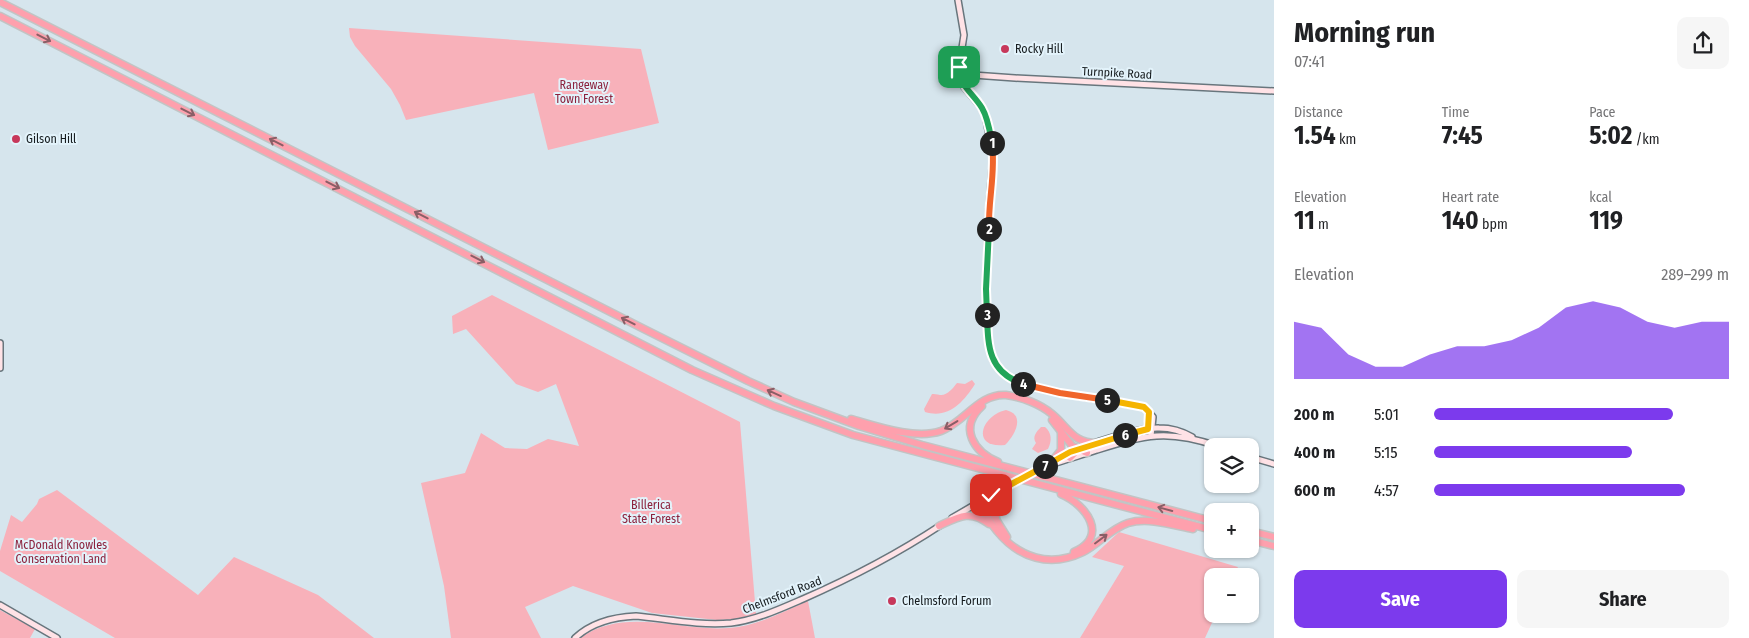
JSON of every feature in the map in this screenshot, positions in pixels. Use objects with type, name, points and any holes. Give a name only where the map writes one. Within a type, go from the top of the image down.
[{"type":"highway","points":[[0,2],[733,374],[819,411],[900,439],[1204,519]]},
{"type":"highway","points":[[0,16],[736,391],[800,417],[853,435],[1204,529]]},
{"type":"highway","points":[[819,411],[910,433],[925,434],[940,432],[954,424],[986,399],[1005,395],[1039,406],[1052,414],[1064,429],[1076,450],[1087,453]]},
{"type":"highway","points":[[1023,471],[992,459],[975,444],[970,434],[970,426],[979,409],[986,403],[995,400],[1015,401],[1041,411],[1074,437],[1082,441],[1098,443]]},
{"type":"highway","points":[[1053,460],[1061,450],[1064,429]]},
{"type":"highway","points":[[1070,458],[1075,454],[1076,450]]},
{"type":"highway","points":[[980,501],[991,511],[1011,542],[1029,553],[1041,556],[1056,555],[1072,552],[1082,547],[1088,541],[1091,533],[1089,517],[1085,510],[1068,497],[1040,485]]},
{"type":"highway","points":[[997,520],[995,509],[997,500],[1009,486]]},
{"type":"highway","points":[[980,501],[986,516],[995,529]]},
{"type":"highway","points":[[939,526],[961,516],[971,515],[982,519],[995,529],[1016,550],[1031,557],[1048,559],[1065,558],[1082,553],[1116,529],[1129,523],[1144,521],[1204,530]]},
{"type":"highway","points":[[1259,532],[1274,536]]},
{"type":"highway","points":[[1259,542],[1274,546]]},
{"type":"main road","points":[[958,0],[964,35],[959,74],[962,84],[984,112],[992,148],[993,168],[989,207],[986,289],[989,347],[995,363],[1005,375],[1023,384],[1060,393],[1144,407],[1153,417],[1149,436]]},
{"type":"main road","name":"Turnpike Road","points":[[959,74],[1274,91]]},
{"type":"main road","points":[[0,343],[0,368]]},
{"type":"main road","points":[[1042,468],[1053,460],[1076,450],[1150,428],[1178,430],[1195,439]]},
{"type":"main road","points":[[1042,468],[1070,458],[1149,436],[1173,436],[1204,442]]},
{"type":"main road","points":[[1259,460],[1274,464]]},
{"type":"main road","name":"Chelmsford Road","points":[[575,638],[594,625],[622,617],[636,616],[710,623],[744,621],[764,615],[841,582],[903,550],[980,501],[1042,468]]},
{"type":"main road","points":[[0,606],[58,638]]},
{"type":"green space","name":"Rangeway Town Forest","points":[[349,28],[641,49],[659,123],[548,150],[534,93],[406,120],[391,89],[355,46],[350,37]]},
{"type":"green space","name":"Billerica State Forest","points":[[492,295],[740,422],[756,614],[736,619],[717,620],[652,613],[573,586],[525,607],[541,638],[451,638],[444,586],[421,483],[465,473],[481,433],[505,448],[527,449],[548,439],[579,446],[556,384],[538,392],[516,384],[466,329],[453,334],[452,316]]},
{"type":"green space","points":[[972,380],[975,384],[954,408],[941,413],[925,412],[924,409],[932,394],[945,394],[957,383],[965,384]]},
{"type":"green space","points":[[1006,410],[1016,416],[1017,426],[1015,431],[1005,445],[994,445],[987,442],[983,431],[985,425],[997,413]]},
{"type":"green space","points":[[1041,427],[1047,429],[1051,440],[1048,449],[1038,453],[1032,449],[1036,443],[1035,435]]},
{"type":"green space","name":"McDonald Knowles Conservation Land","points":[[57,490],[198,595],[234,557],[318,595],[374,638],[115,638],[0,571],[0,551],[11,515],[22,522],[39,499]]},
{"type":"green space","points":[[1119,532],[1238,567],[1204,568],[1204,623],[1212,623],[1205,638],[1080,638],[1124,566],[1092,557]]},
{"type":"green space","points":[[808,601],[815,638],[580,638],[598,629],[634,622],[710,628],[740,627],[770,618]]},
{"type":"green space","points":[[0,610],[35,629],[30,638],[0,638]]},
{"type":"place","name":"Rocky Hill","points":[[1005,49]]},
{"type":"place","name":"Gilson Hill","points":[[16,139]]},
{"type":"place","name":"Chelmsford Forum","points":[[892,601]]},
{"type":"route","points":[[959,67],[961,81],[985,114],[993,156],[986,289],[987,331],[990,353],[995,363],[1005,375],[1023,384],[1060,393],[1144,407],[1149,412],[1148,429],[1065,454],[991,495]]}]
